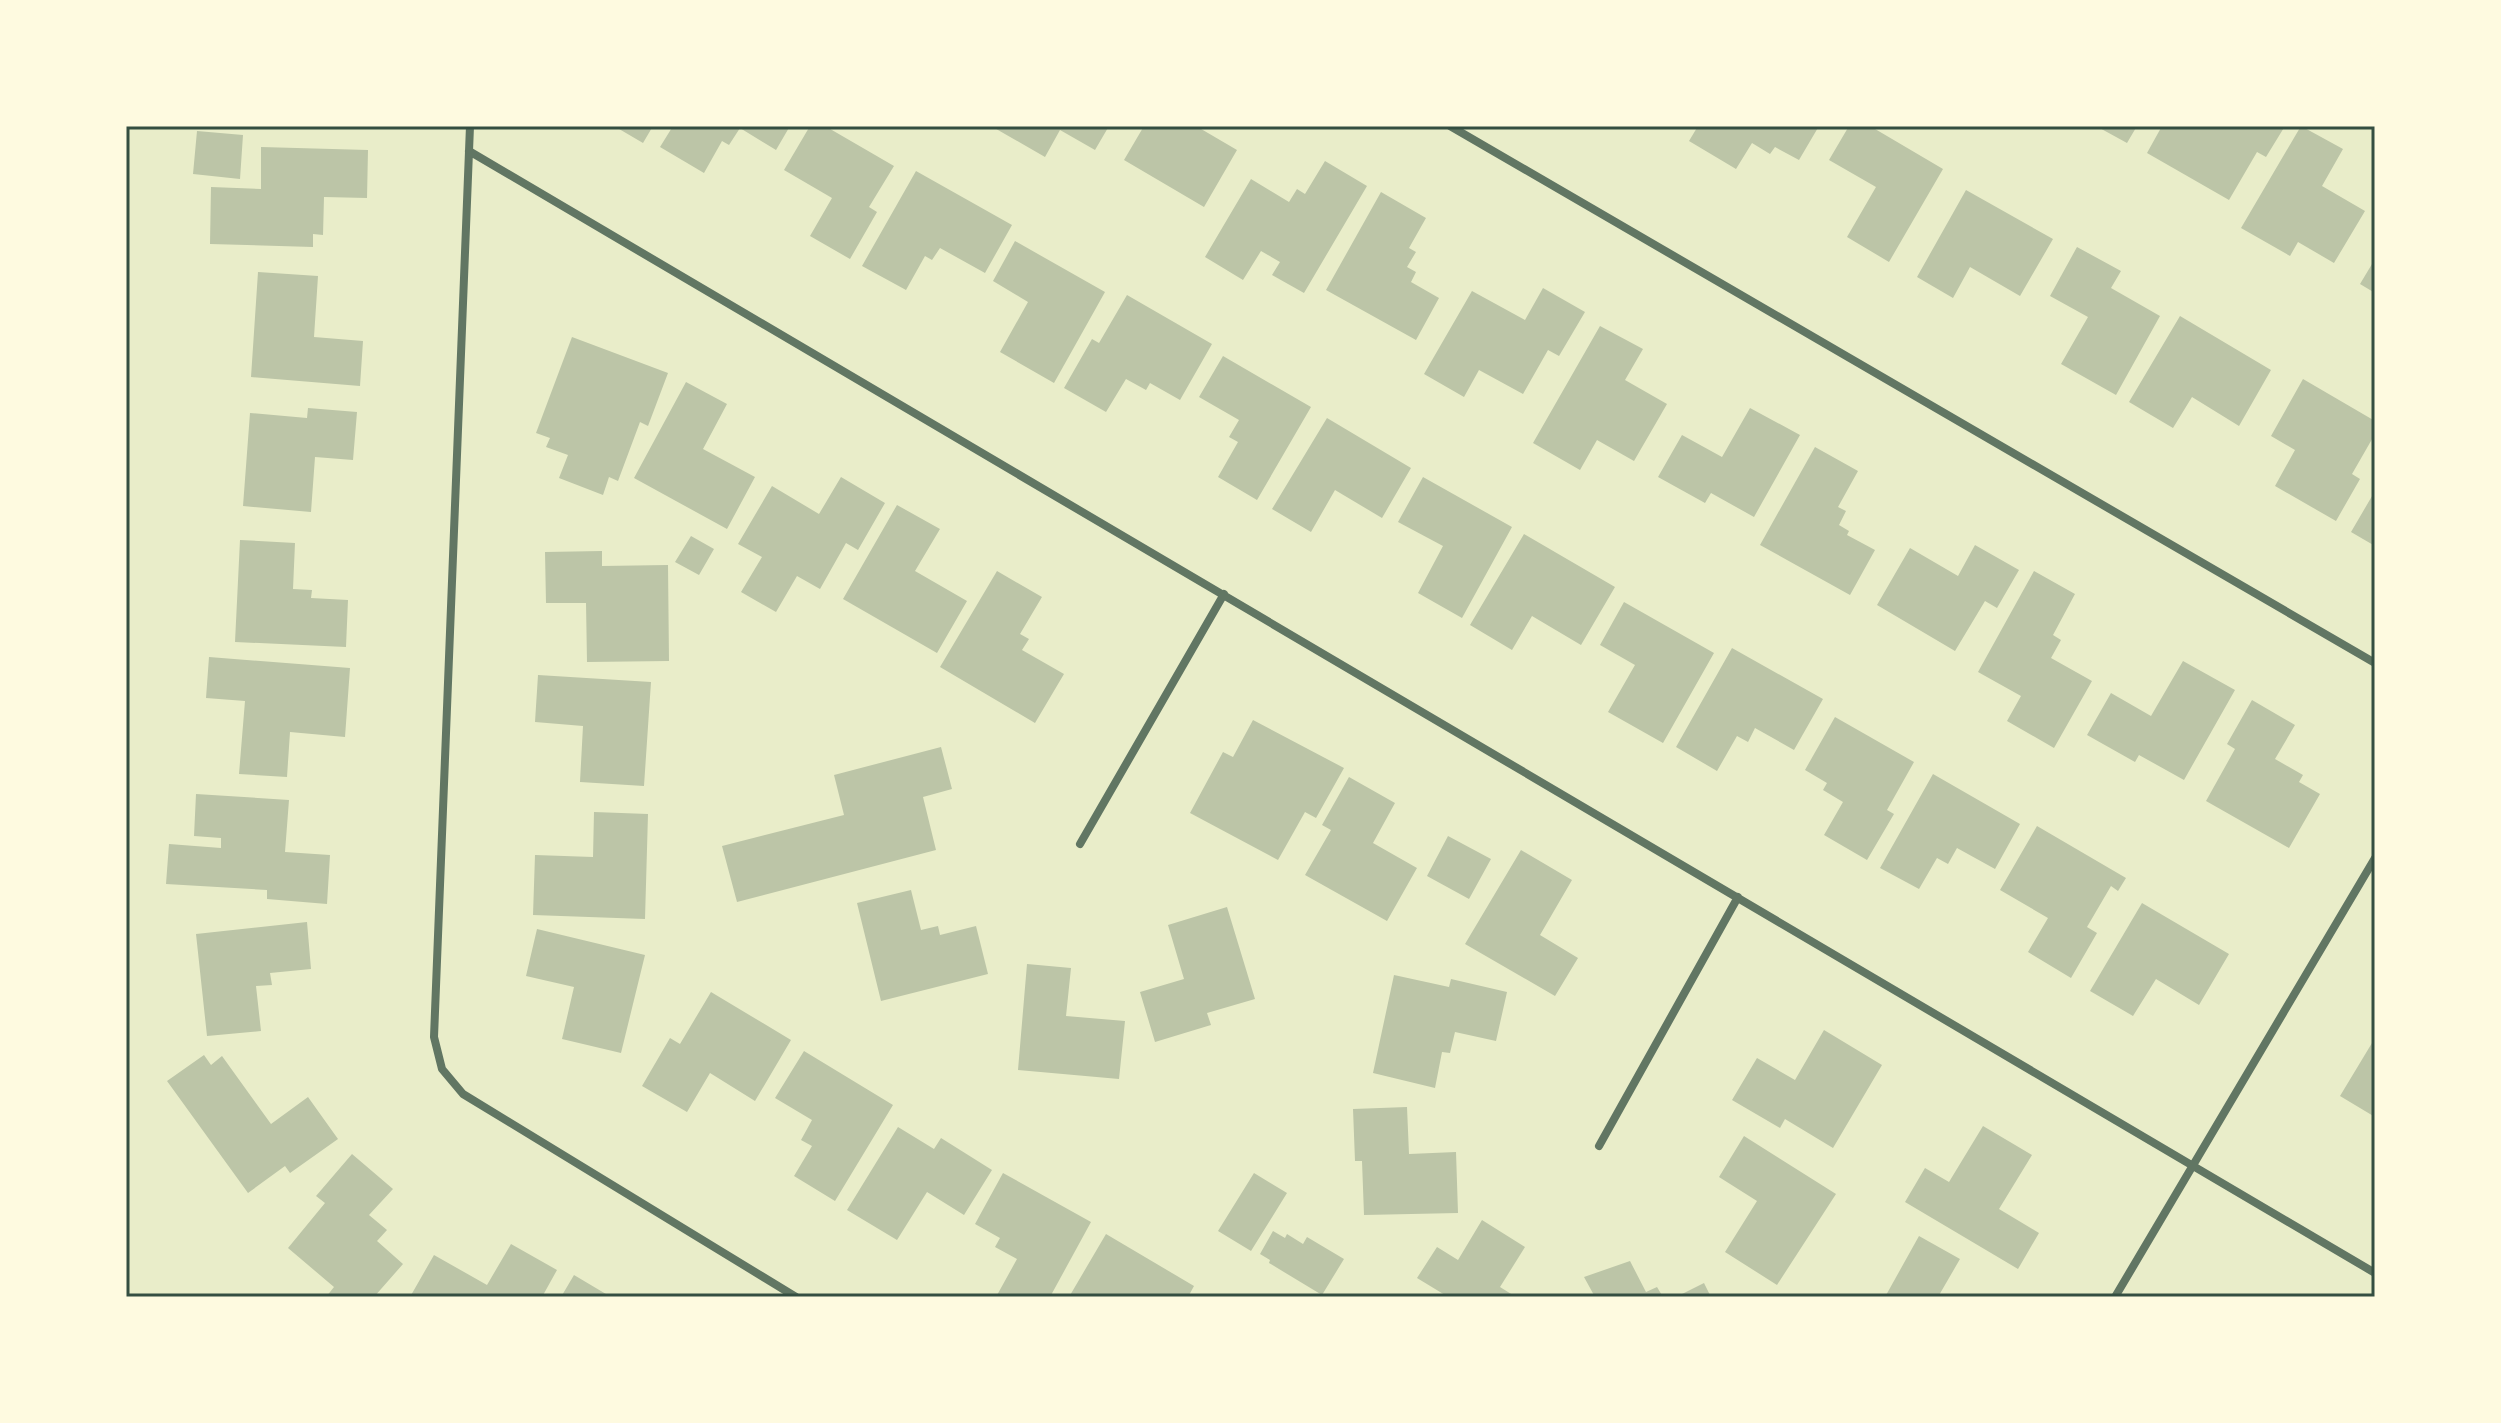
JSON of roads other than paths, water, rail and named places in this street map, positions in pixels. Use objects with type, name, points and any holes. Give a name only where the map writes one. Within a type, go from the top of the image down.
[{"type":"street","points":[[470,126],[434,1037],[442,1069],[463,1094],[796,1297]]},
{"type":"street","points":[[1450,126],[2375,663]]},
{"type":"street","points":[[469,151],[2375,1273]]},
{"type":"street","points":[[1080,844],[1224,594]]},
{"type":"street","points":[[2115,1297],[2375,858]]},
{"type":"street","points":[[1599,1146],[1738,897]]}]
